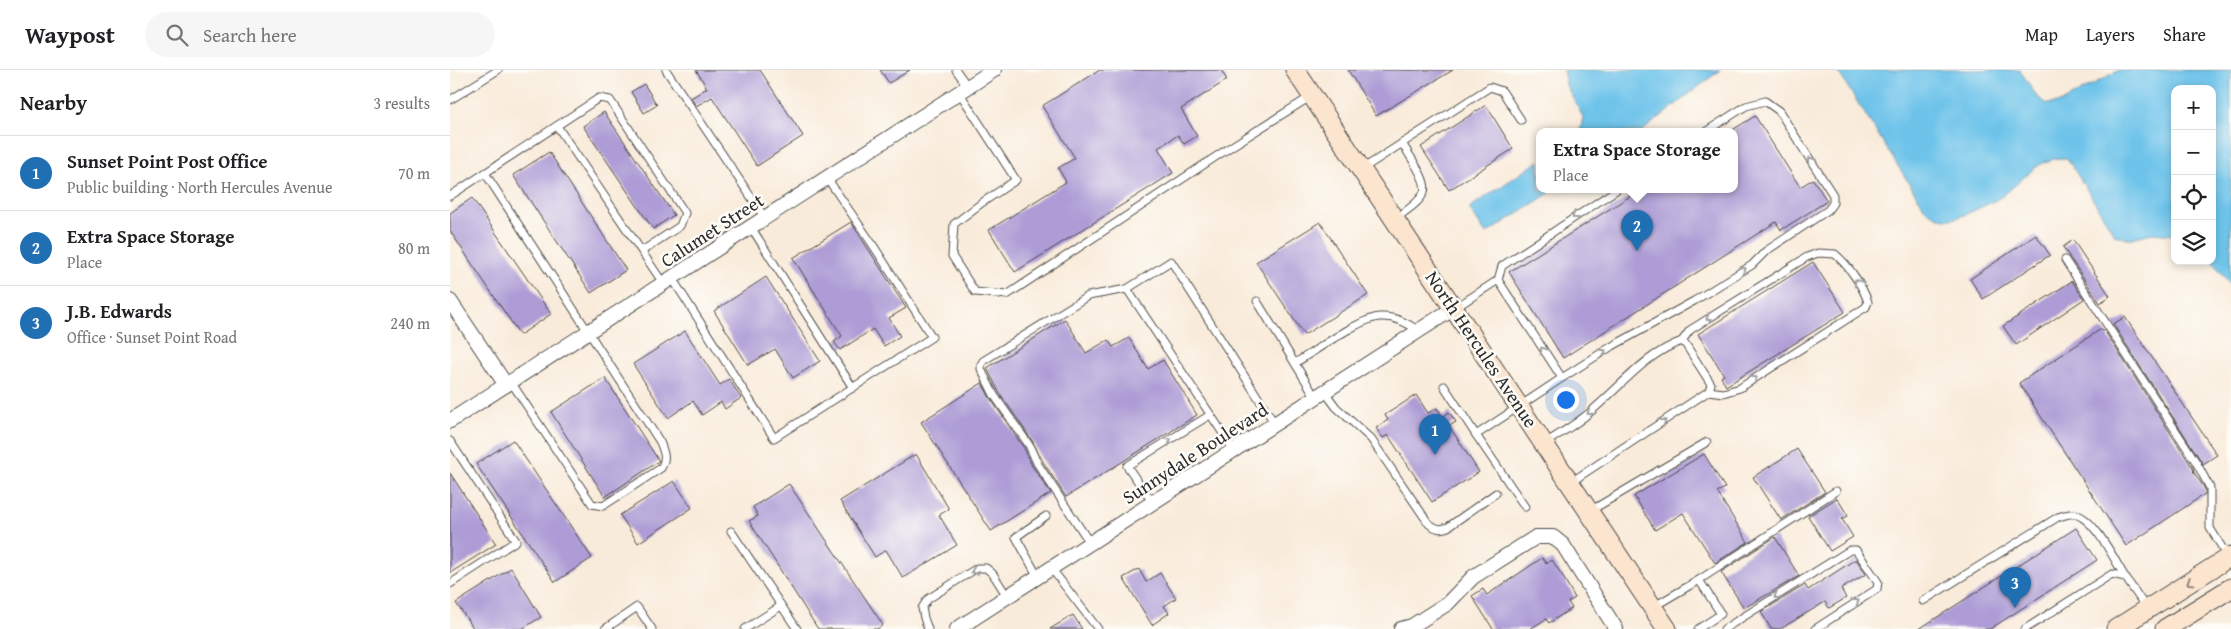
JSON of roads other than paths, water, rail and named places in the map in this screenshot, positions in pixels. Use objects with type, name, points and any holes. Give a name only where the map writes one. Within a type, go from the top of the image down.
[{"type":"street","name":"Calumet Street","points":[[450,421],[994,70]]},
{"type":"street","name":"North Hercules Avenue","points":[[1295,70],[1571,482],[1667,629]]},
{"type":"street","points":[[450,301],[508,383]]},
{"type":"street","name":"Sunnydale Boulevard","points":[[956,629],[1454,308]]},
{"type":"street","points":[[1401,629],[1412,626],[1448,603],[1473,577],[1536,536],[1553,537],[1563,546],[1616,629]]},
{"type":"street","points":[[2116,629],[2230,559]]},
{"type":"street","points":[[2165,629],[2231,588]]},
{"type":"lane","points":[[450,100],[498,70]]},
{"type":"lane","points":[[666,70],[765,218]]},
{"type":"lane","points":[[956,70],[964,90],[1016,180],[982,202],[954,224],[952,256],[975,292],[1007,295],[1232,146],[1312,96]]},
{"type":"lane","points":[[1362,170],[1490,87],[1502,91],[1521,120]]},
{"type":"lane","points":[[450,196],[599,98],[610,100],[685,213],[680,226],[642,251]]},
{"type":"lane","points":[[1476,435],[1610,348],[1694,301],[1752,265],[1766,251],[1828,210],[1833,203],[1833,196],[1779,111],[1765,101],[1746,106],[1711,128]]},
{"type":"lane","points":[[557,126],[642,251],[668,280],[774,438],[932,337],[873,244],[827,178]]},
{"type":"lane","points":[[1395,219],[1418,201],[1424,192],[1426,184],[1402,144]]},
{"type":"lane","points":[[485,173],[660,442],[665,458],[661,468],[603,506],[592,504],[508,383]]},
{"type":"lane","points":[[1454,308],[1498,280],[1502,266],[1612,193]]},
{"type":"lane","points":[[751,227],[853,388]]},
{"type":"lane","points":[[1545,444],[1585,416],[1642,363],[1671,345],[1682,341],[1690,330],[1808,257],[1818,253],[1835,254],[1842,260],[1865,294],[1868,302],[1866,307],[1740,388],[1723,393],[1709,391]]},
{"type":"lane","points":[[2065,260],[2196,462],[2210,488],[2210,528],[2230,559]]},
{"type":"lane","points":[[1090,543],[1037,463],[1029,445],[994,395],[981,365],[983,361],[1088,296],[1127,289],[1171,261],[1275,424]]},
{"type":"lane","points":[[1498,280],[1562,378]]},
{"type":"lane","points":[[1127,289],[1234,450]]},
{"type":"lane","points":[[1257,301],[1295,363],[1321,394],[1371,439],[1429,524],[1440,530],[1448,527],[1496,493]]},
{"type":"lane","points":[[1295,363],[1363,322],[1379,317],[1396,319],[1419,331]]},
{"type":"lane","points":[[1571,482],[1709,391],[1711,384],[1682,341]]},
{"type":"lane","points":[[1444,386],[1525,507]]},
{"type":"lane","points":[[1153,503],[1127,466],[1210,414]]},
{"type":"lane","points":[[450,441],[516,541],[450,584]]},
{"type":"lane","points":[[1589,511],[1707,442]]},
{"type":"lane","points":[[1653,607],[1699,580],[1836,491]]},
{"type":"lane","points":[[1923,601],[2058,517],[2072,514],[2081,516],[2092,526],[2147,609]]},
{"type":"lane","points":[[1038,577],[1016,537],[1046,516]]},
{"type":"lane","points":[[731,531],[797,629]]},
{"type":"lane","points":[[1724,629],[1850,550],[1856,550],[1878,582],[1877,589],[1816,629]]},
{"type":"lane","points":[[928,629],[922,608],[928,599],[977,568],[986,568],[993,574],[1007,596]]},
{"type":"lane","points":[[1051,568],[1098,629]]},
{"type":"lane","points":[[2025,629],[2112,574],[2125,577]]},
{"type":"lane","points":[[1698,629],[1721,614],[1699,580]]},
{"type":"lane","points":[[745,629],[781,606]]},
{"type":"lane","points":[[605,629],[637,607],[652,629]]},
{"type":"lane","points":[[1736,621],[1741,629]]},
{"type":"water","points":[[1563,70],[1720,70],[1646,128],[1581,128],[1583,117],[1566,85]]},
{"type":"water","points":[[1837,70],[2020,70],[2037,97],[2048,104],[2060,103],[2119,70],[2231,70],[2231,286],[2216,265],[2216,85],[2171,85],[2171,235],[2152,233],[2128,239],[2115,235],[2067,158],[2047,161],[2030,172],[1996,200],[1956,218],[1945,219],[1926,210]]},
{"type":"water","points":[[1536,163],[1536,193],[1549,193],[1486,234],[1469,208]]},
{"type":"place","name":"Extra Space Storage","points":[[1637,251]]},
{"type":"place","name":"Sunset Point Post Office","points":[[1435,455]]},
{"type":"place","name":"J.B. Edwards","points":[[2015,608]]}]
